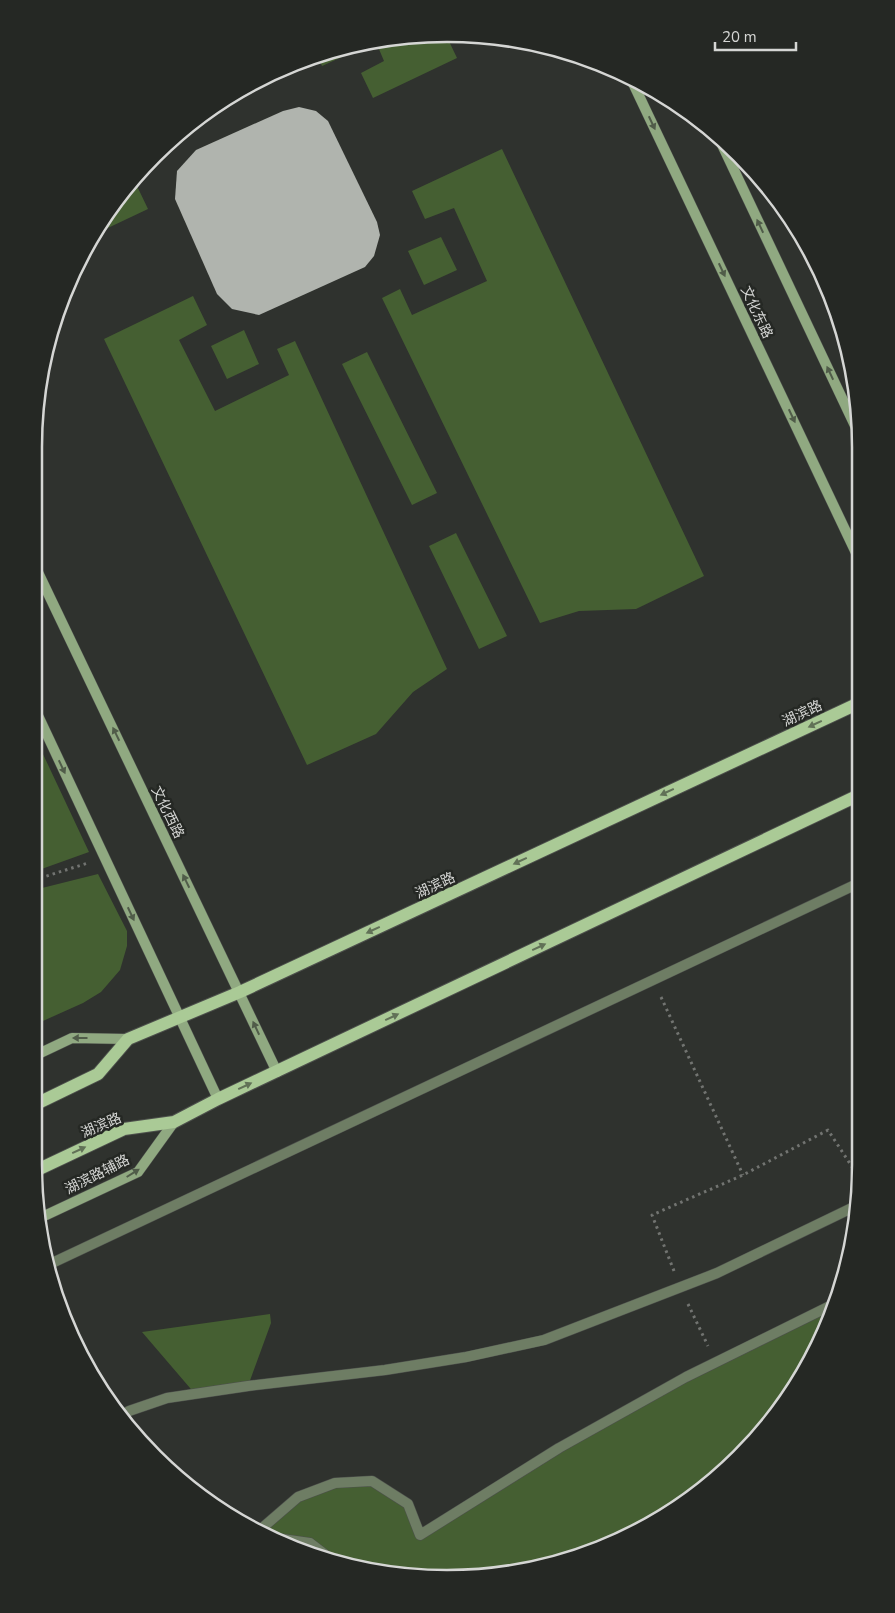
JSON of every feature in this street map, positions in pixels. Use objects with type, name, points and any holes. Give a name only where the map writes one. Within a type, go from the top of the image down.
[{"type":"main road","name":"湖滨路","points":[[42,1101],[98,1074],[128,1039],[240,992],[852,706]]},
{"type":"main road","name":"湖滨路","points":[[42,1168],[124,1129],[174,1122],[218,1099],[852,798]]},
{"type":"street","name":"文化东路","points":[[636,89],[852,544]]},
{"type":"street","points":[[725,152],[852,419]]},
{"type":"street","name":"文化西路","points":[[42,581],[277,1072]]},
{"type":"street","points":[[42,724],[218,1099]]},
{"type":"street","points":[[42,1052],[72,1038],[128,1039]]},
{"type":"street","name":"湖滨路辅路","points":[[46,1215],[138,1172],[174,1122]]},
{"type":"lane","points":[[54,1262],[852,886]]},
{"type":"lane","points":[[126,1413],[167,1398],[248,1386],[385,1370],[466,1357],[544,1340],[718,1273],[850,1209]]},
{"type":"lane","points":[[264,1527],[298,1496],[335,1483],[372,1481],[408,1504],[420,1535],[559,1448],[686,1377],[827,1308]]},
{"type":"lane","points":[[295,1541],[310,1543],[318,1549]]},
{"type":"path","points":[[42,878],[105,858]]},
{"type":"path","points":[[653,980],[743,1175]]},
{"type":"path","points":[[716,1362],[680,1288],[652,1214],[743,1175],[828,1130],[852,1166]]},
{"type":"green space","points":[[449,42],[457,58],[373,98],[361,73],[384,61],[379,48],[421,43]]},
{"type":"green space","points":[[345,55],[322,66],[321,63]]},
{"type":"green space","points":[[502,149],[704,576],[636,609],[579,611],[540,623],[382,298],[400,289],[412,315],[487,281],[454,208],[425,219],[412,191]]},
{"type":"green space","points":[[137,187],[148,209],[107,228]]},
{"type":"green space","points":[[441,237],[457,270],[424,285],[408,251]]},
{"type":"green space","points":[[193,296],[207,325],[179,340],[215,411],[289,375],[277,349],[295,341],[447,669],[413,692],[376,734],[307,765],[104,339]]},
{"type":"green space","points":[[244,330],[259,364],[227,379],[211,346]]},
{"type":"green space","points":[[367,352],[437,493],[412,505],[342,364]]},
{"type":"green space","points":[[456,533],[507,636],[479,649],[429,546]]},
{"type":"green space","points":[[42,752],[89,852],[42,869]]},
{"type":"green space","points":[[98,874],[127,931],[127,946],[120,970],[101,992],[83,1003],[42,1021],[42,888]]},
{"type":"green space","points":[[827,1308],[811,1345],[784,1391],[752,1433],[734,1452],[715,1470],[673,1502],[627,1529],[602,1540],[552,1557],[527,1563],[474,1570],[421,1570],[368,1563],[343,1557],[320,1550],[310,1543],[293,1540],[264,1527],[298,1497],[335,1483],[372,1481],[408,1504],[420,1534],[559,1448]]},
{"type":"green space","points":[[270,1314],[271,1323],[248,1386],[196,1395],[142,1332]]},
{"type":"building","points":[[299,107],[316,111],[328,121],[377,222],[380,235],[374,256],[365,267],[259,315],[232,309],[217,294],[175,199],[177,171],[196,150],[283,111]]}]
